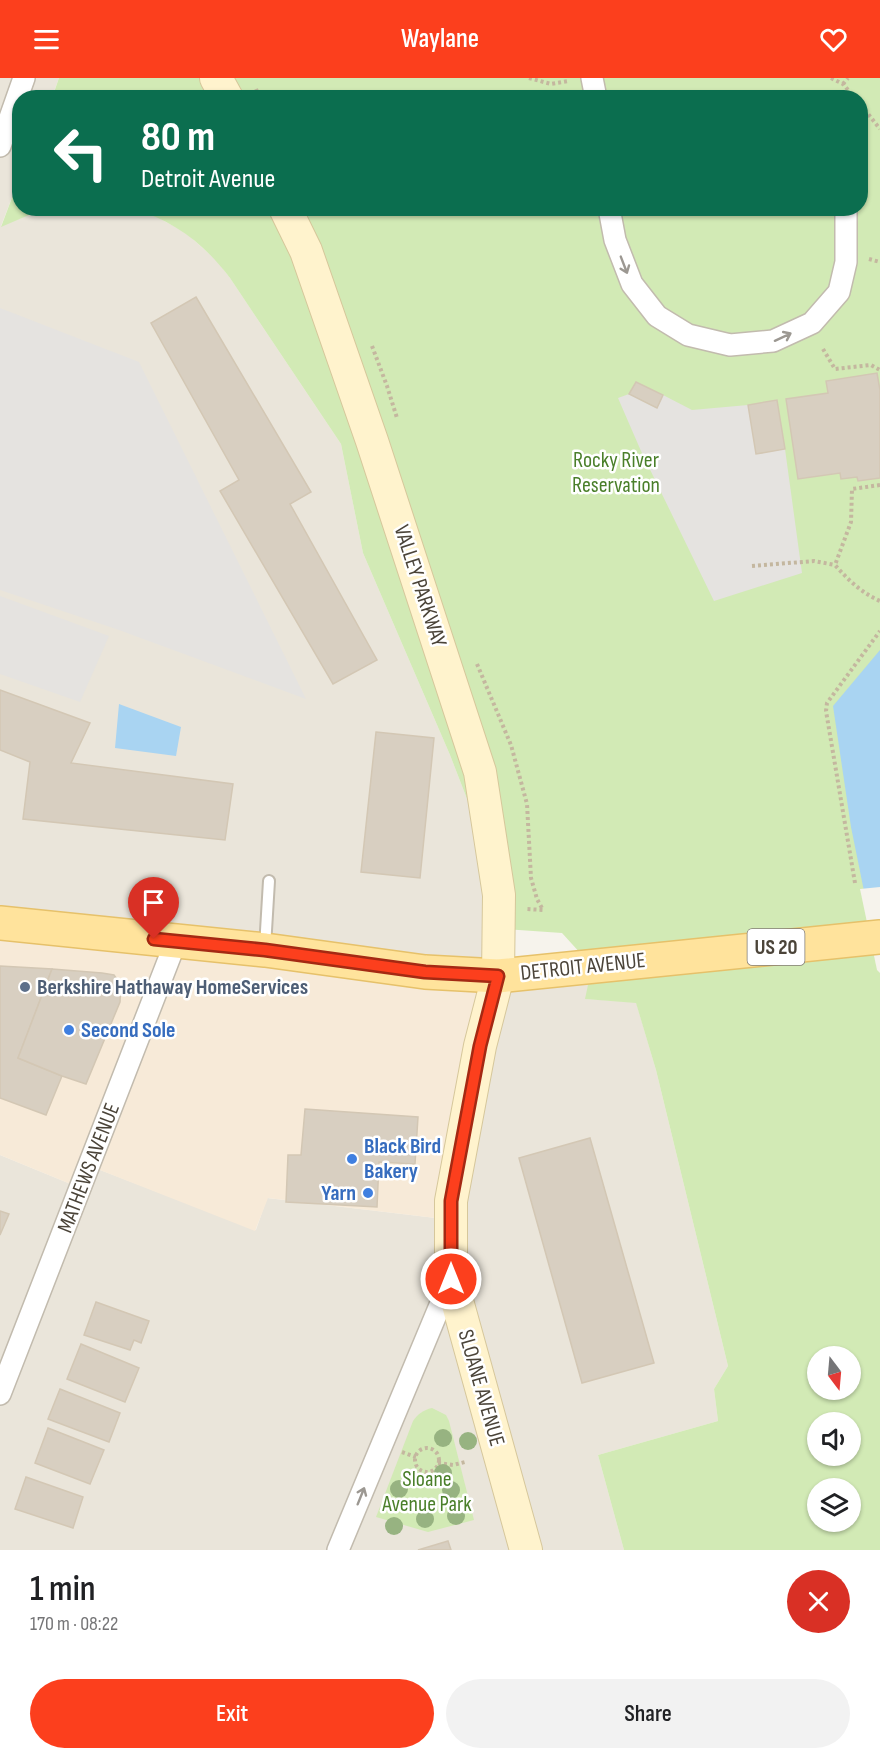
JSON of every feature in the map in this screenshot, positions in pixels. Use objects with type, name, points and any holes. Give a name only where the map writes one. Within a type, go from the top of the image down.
[{"type":"main road","name":"DETROIT AVENUE","points":[[0,923],[265,950],[425,972],[498,976],[880,936]]},
{"type":"street","points":[[0,146],[12,112]]},
{"type":"street","name":"VALLEY PARKWAY","points":[[289,216],[306,251],[372,441],[480,772],[499,895],[498,976]]},
{"type":"street","points":[[610,216],[615,240],[632,284],[657,316],[688,335],[729,345],[773,341],[812,323],[839,292],[846,262],[846,216]]},
{"type":"street","name":"MATHEWS AVENUE","points":[[0,1394],[176,941]]},
{"type":"street","name":"SLOANE AVENUE","points":[[498,976],[480,1046],[451,1201],[451,1279],[526,1550]]},
{"type":"street","points":[[338,1550],[451,1279]]},
{"type":"lane","points":[[265,950],[269,882]]},
{"type":"path","points":[[529,78],[551,84],[570,81]]},
{"type":"path","points":[[831,78],[843,84],[848,90]]},
{"type":"path","points":[[843,84],[848,78]]},
{"type":"path","points":[[868,114],[880,129]]},
{"type":"path","points":[[823,349],[835,369],[871,365],[880,370]]},
{"type":"path","points":[[835,565],[851,522],[852,489],[880,485]]},
{"type":"path","points":[[752,566],[814,561],[835,565],[849,580],[869,596],[880,601]]},
{"type":"path","points":[[855,883],[826,703],[880,631]]},
{"type":"path","points":[[423,1449],[430,1449],[438,1456],[438,1463],[437,1467],[431,1471],[424,1472],[416,1464],[416,1457],[423,1449]]},
{"type":"path","points":[[398,1450],[416,1457]]},
{"type":"path","points":[[438,1463],[453,1465],[465,1462]]},
{"type":"shaded area","points":[[0,78],[59,78],[55,90],[12,90],[12,197],[1,226],[26,216],[155,216],[185,232],[217,261],[341,444],[363,553],[450,755],[493,866],[488,983],[592,966],[586,999],[636,1002],[656,1070],[728,1366],[714,1389],[718,1421],[598,1455],[624,1550],[0,1550],[0,1155],[73,1185],[82,1163],[256,1230],[267,1198],[444,1219],[0,932]]},
{"type":"shaded area","points":[[0,308],[139,362],[306,699],[119,630],[0,590]]},
{"type":"shaded area","points":[[629,394],[656,408],[663,395],[692,410],[748,405],[757,454],[785,449],[802,573],[714,601],[641,451],[618,398]]},
{"type":"shaded area","points":[[0,596],[109,636],[80,702],[0,674]]},
{"type":"shaded area","points":[[0,932],[488,983],[444,1219],[268,1198],[255,1231],[82,1163],[73,1185],[0,1155]]},
{"type":"green space","name":"Rocky River Reservation","points":[[59,78],[880,78],[880,1550],[624,1550],[598,1455],[718,1421],[714,1389],[728,1366],[656,1070],[636,1003],[585,999],[592,966],[562,933],[488,928],[493,866],[450,755],[363,553],[341,444],[230,278],[199,244],[175,227],[153,216],[868,216],[868,90],[55,90]]},
{"type":"green space","points":[[12,198],[12,216],[27,216],[1,227]]},
{"type":"green space","name":"Sloane Avenue Park","points":[[432,1408],[446,1415],[449,1421],[474,1520],[428,1532],[376,1517],[413,1421],[421,1413]]},
{"type":"water","points":[[880,650],[880,970],[851,827],[833,706]]},
{"type":"water","points":[[119,704],[181,727],[176,756],[115,748]]},
{"type":"pier","points":[[880,887],[880,973],[877,970],[860,889]]},
{"type":"building","points":[[196,297],[311,492],[290,504],[377,660],[333,684],[220,491],[239,480],[151,323]]},
{"type":"building","points":[[877,373],[880,390],[880,478],[858,481],[857,477],[841,479],[840,473],[798,479],[786,399],[828,393],[826,381]]},
{"type":"building","points":[[636,382],[663,395],[657,408],[629,394]]},
{"type":"building","points":[[777,400],[785,449],[756,454],[748,405]]},
{"type":"building","points":[[0,690],[90,723],[71,763],[233,784],[225,840],[23,819],[30,762],[0,750]]},
{"type":"building","points":[[376,732],[434,738],[420,878],[361,872]]},
{"type":"building","points":[[0,966],[52,969],[18,1058],[62,1076],[46,1115],[0,1098]]},
{"type":"building","name":"Second Sole","points":[[52,969],[114,975],[121,985],[120,1002],[86,1084],[18,1058]]},
{"type":"building","name":"Black Bird Bakery","points":[[305,1109],[418,1117],[415,1164],[379,1162],[377,1207],[286,1202],[288,1155],[301,1155]]},
{"type":"building","points":[[590,1138],[654,1363],[582,1383],[519,1158]]},
{"type":"building","points":[[0,1211],[9,1214],[0,1235]]},
{"type":"building","points":[[96,1302],[149,1321],[141,1343],[134,1340],[130,1350],[84,1335]]},
{"type":"building","points":[[81,1344],[139,1368],[125,1402],[67,1379]]},
{"type":"building","points":[[60,1389],[120,1413],[109,1442],[48,1419]]},
{"type":"building","points":[[48,1428],[104,1450],[90,1484],[35,1463]]},
{"type":"building","points":[[26,1477],[83,1497],[73,1528],[15,1509]]},
{"type":"building","points":[[448,1541],[451,1550],[418,1550]]},
{"type":"place","name":"Berkshire Hathaway HomeServices","points":[[25,987]]},
{"type":"place","name":"Second Sole","points":[[69,1030]]},
{"type":"place","name":"Black Bird Bakery","points":[[352,1159]]},
{"type":"place","name":"Yarn","points":[[368,1193]]},
{"type":"route","points":[[154,939],[265,950],[425,972],[498,976],[480,1046],[456,1167],[451,1201],[451,1279]]}]
